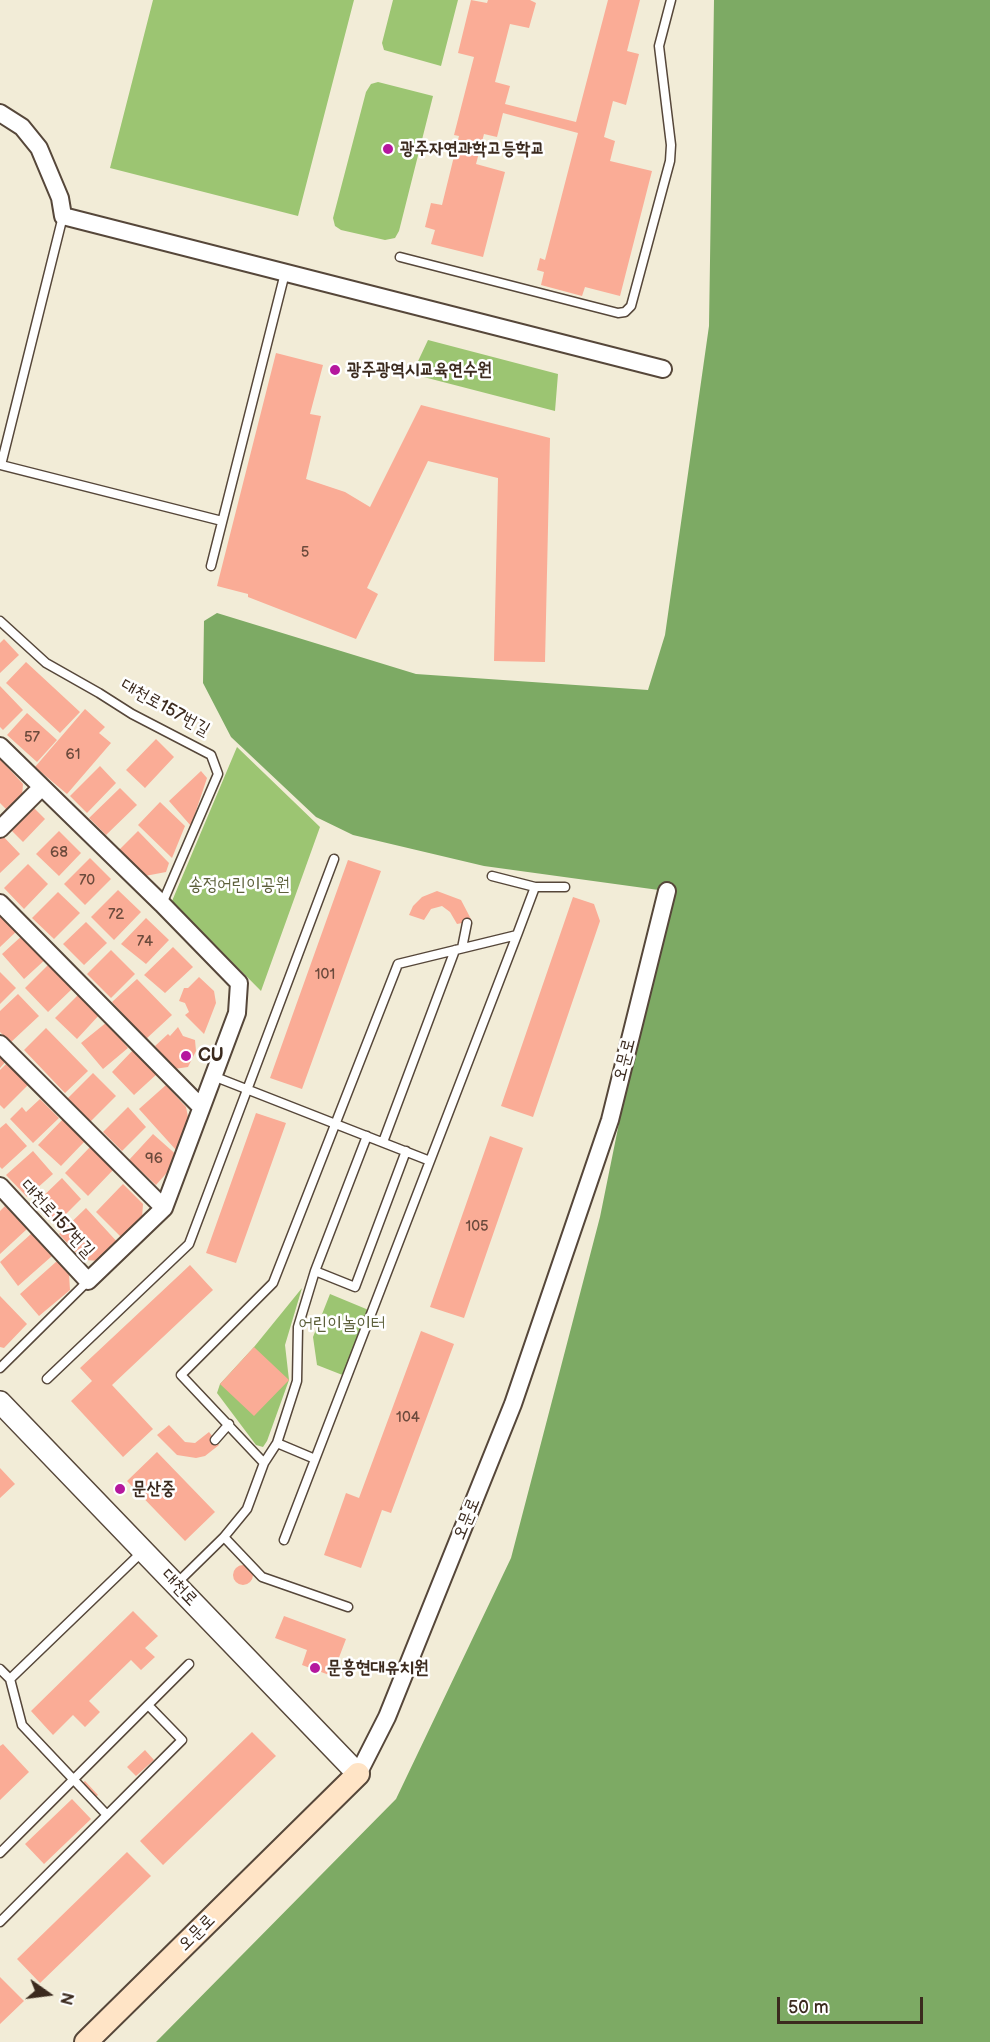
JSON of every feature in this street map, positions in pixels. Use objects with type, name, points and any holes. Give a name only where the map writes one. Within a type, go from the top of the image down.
[{"type":"main road","name":"오문로","points":[[86,2042],[358,1774]]},
{"type":"street","points":[[0,113],[21,127],[39,148],[60,198],[63,216],[663,369]]},
{"type":"street","name":"대천로157번길","points":[[0,746],[162,904],[239,983],[237,1013],[164,1208],[88,1281],[0,1185]]},
{"type":"street","points":[[0,829],[41,788]]},
{"type":"street","name":"오문로","points":[[358,1774],[387,1717],[513,1404],[610,1120],[666,891]]},
{"type":"street","points":[[0,903],[201,1107]]},
{"type":"street","points":[[0,1044],[164,1208]]},
{"type":"street","name":"대천로","points":[[0,1402],[358,1774]]},
{"type":"lane","points":[[400,257],[618,313],[625,312],[631,306],[670,161],[671,145],[659,46],[671,0]]},
{"type":"lane","points":[[63,216],[0,465],[222,521]]},
{"type":"lane","points":[[211,566],[285,273]]},
{"type":"lane","name":"대천로157번길","points":[[0,621],[46,663],[132,714],[211,755],[218,774],[162,904]]},
{"type":"lane","points":[[47,1379],[189,1244],[249,1090],[334,859]]},
{"type":"lane","points":[[492,876],[536,887],[565,887]]},
{"type":"lane","points":[[284,1540],[536,887]]},
{"type":"lane","points":[[383,1142],[467,923]]},
{"type":"lane","points":[[264,1463],[181,1375],[273,1283],[398,964],[517,935]]},
{"type":"lane","points":[[213,1076],[430,1161]]},
{"type":"lane","points":[[176,1584],[224,1537],[247,1509],[264,1463],[277,1443],[297,1381],[298,1327],[315,1271],[367,1136]]},
{"type":"lane","points":[[315,1271],[354,1287],[406,1151]]},
{"type":"lane","points":[[0,1368],[88,1281]]},
{"type":"lane","points":[[215,1440],[229,1424]]},
{"type":"lane","points":[[277,1443],[315,1459]]},
{"type":"lane","points":[[224,1537],[262,1577],[348,1607]]},
{"type":"lane","points":[[10,1679],[143,1551]]},
{"type":"lane","points":[[0,1853],[189,1664]]},
{"type":"lane","points":[[0,1669],[10,1679],[22,1725],[107,1815]]},
{"type":"lane","points":[[0,1922],[182,1740],[148,1705]]},
{"type":"green space","points":[[153,0],[354,0],[298,216],[110,168]]},
{"type":"green space","points":[[393,0],[458,0],[441,66],[384,50],[382,43]]},
{"type":"green space","points":[[714,0],[990,0],[990,2042],[156,2042],[396,1799],[511,1558],[600,1217],[666,891],[484,866],[353,835],[316,817],[231,737],[203,683],[204,621],[217,613],[416,674],[648,690],[665,635],[709,326]]},
{"type":"green space","points":[[378,82],[433,96],[399,231],[395,238],[385,240],[341,230],[335,226],[333,218],[366,92],[371,84]]},
{"type":"green space","points":[[428,340],[558,374],[555,411],[412,374]]},
{"type":"green space","name":"송정어린이공원","points":[[237,747],[320,827],[261,991],[172,901]]},
{"type":"green space","points":[[302,1288],[285,1345],[289,1380],[263,1447],[256,1445],[217,1393],[220,1384],[254,1347]]},
{"type":"green space","name":"어린이놀이터","points":[[330,1294],[371,1311],[345,1376],[317,1365],[313,1337]]},
{"type":"building","points":[[471,0],[487,3],[488,0],[530,0],[536,3],[529,28],[510,24],[495,82],[510,86],[505,104],[576,122],[608,0],[640,0],[627,51],[639,54],[626,105],[613,101],[604,137],[615,141],[610,161],[652,171],[620,296],[585,287],[582,296],[541,285],[544,272],[537,270],[540,258],[545,260],[578,133],[503,113],[497,137],[484,134],[476,164],[505,172],[483,257],[431,244],[435,230],[425,227],[431,203],[442,205],[459,136],[454,135],[474,57],[458,53]]},
{"type":"building","points":[[276,353],[323,365],[310,414],[321,416],[306,479],[345,492],[370,507],[421,405],[550,438],[545,662],[494,661],[498,478],[428,461],[367,588],[378,594],[356,639],[248,597],[248,594],[217,586]]},
{"type":"building","points":[[4,639],[19,655],[0,673],[0,643]]},
{"type":"building","points":[[26,662],[80,712],[60,733],[6,683]]},
{"type":"building","points":[[0,686],[23,710],[3,730],[0,727]]},
{"type":"building","points":[[85,709],[105,727],[99,733],[111,743],[67,794],[35,767]]},
{"type":"building","points":[[27,713],[57,740],[37,762],[7,735]]},
{"type":"building","points":[[156,739],[174,757],[145,788],[126,770]]},
{"type":"building","points":[[0,759],[23,784],[22,796],[7,810],[0,803]]},
{"type":"building","points":[[100,766],[116,783],[87,813],[70,796]]},
{"type":"building","points":[[201,771],[207,778],[191,826],[169,801]]},
{"type":"building","points":[[120,788],[137,805],[106,835],[89,818]]},
{"type":"building","points":[[27,801],[45,819],[23,842],[5,824]]},
{"type":"building","points":[[160,802],[185,826],[172,858],[138,825]]},
{"type":"building","points":[[59,831],[81,853],[59,876],[36,854]]},
{"type":"building","points":[[138,831],[169,863],[166,872],[145,876],[119,850]]},
{"type":"building","points":[[0,833],[20,854],[0,873]]},
{"type":"building","points":[[90,858],[111,879],[85,905],[64,884]]},
{"type":"building","points":[[348,860],[381,871],[302,1089],[270,1078]]},
{"type":"building","points":[[28,864],[48,884],[24,909],[4,888]]},
{"type":"building","points":[[118,890],[141,912],[114,940],[91,917]]},
{"type":"building","points":[[437,891],[461,900],[472,921],[457,924],[450,912],[442,906],[431,909],[424,920],[409,915],[413,906],[422,897]]},
{"type":"building","points":[[58,892],[80,913],[54,939],[32,918]]},
{"type":"building","points":[[573,897],[594,904],[600,921],[533,1117],[501,1106]]},
{"type":"building","points":[[0,910],[19,929],[0,947]]},
{"type":"building","points":[[146,918],[169,940],[146,964],[121,944]]},
{"type":"building","points":[[86,922],[107,943],[84,965],[63,944]]},
{"type":"building","points":[[25,933],[47,958],[24,979],[2,954]]},
{"type":"building","points":[[173,947],[193,967],[165,993],[144,975]]},
{"type":"building","points":[[111,950],[135,974],[111,998],[87,974]]},
{"type":"building","points":[[50,963],[73,988],[48,1012],[25,988]]},
{"type":"building","points":[[0,972],[16,988],[0,1004]]},
{"type":"building","points":[[199,977],[214,991],[216,1003],[204,1034],[185,1015],[189,1012],[185,1003],[179,1001],[184,988],[188,988]]},
{"type":"building","points":[[137,979],[172,1015],[146,1039],[112,1002]]},
{"type":"building","points":[[80,993],[101,1013],[77,1039],[55,1018]]},
{"type":"building","points":[[18,994],[39,1016],[10,1043],[0,1032],[0,1011]]},
{"type":"building","points":[[107,1022],[128,1048],[103,1069],[81,1043]]},
{"type":"building","points":[[178,1027],[183,1036],[195,1040],[196,1051],[188,1067],[174,1069],[155,1046],[168,1034],[170,1036]]},
{"type":"building","points":[[46,1028],[88,1071],[65,1093],[24,1050]]},
{"type":"building","points":[[134,1049],[158,1073],[134,1095],[112,1072]]},
{"type":"building","points":[[0,1054],[7,1060],[0,1068]]},
{"type":"building","points":[[9,1061],[30,1083],[4,1109],[0,1105],[0,1070]]},
{"type":"building","points":[[93,1073],[116,1096],[90,1122],[67,1099]]},
{"type":"building","points":[[166,1085],[186,1107],[189,1122],[176,1150],[139,1109]]},
{"type":"building","points":[[40,1099],[59,1118],[33,1143],[10,1119],[22,1107],[26,1112]]},
{"type":"building","points":[[128,1107],[146,1127],[122,1151],[103,1132]]},
{"type":"building","points":[[256,1113],[286,1123],[236,1263],[206,1253]]},
{"type":"building","points":[[63,1119],[85,1141],[61,1166],[38,1145]]},
{"type":"building","points":[[6,1123],[27,1146],[2,1169],[0,1167],[0,1128]]},
{"type":"building","points":[[153,1134],[180,1158],[156,1185],[129,1160]]},
{"type":"building","points":[[490,1136],[523,1148],[464,1318],[430,1307]]},
{"type":"building","points":[[90,1147],[113,1170],[88,1196],[65,1173]]},
{"type":"building","points":[[33,1151],[53,1174],[27,1197],[6,1175]]},
{"type":"building","points":[[62,1178],[81,1199],[56,1224],[36,1203]]},
{"type":"building","points":[[123,1184],[143,1204],[142,1218],[123,1239],[96,1212]]},
{"type":"building","points":[[5,1206],[27,1229],[0,1254],[0,1211]]},
{"type":"building","points":[[86,1208],[120,1245],[103,1261],[83,1260],[59,1234]]},
{"type":"building","points":[[32,1233],[52,1256],[18,1286],[0,1262]]},
{"type":"building","points":[[57,1261],[69,1274],[70,1290],[39,1316],[20,1294]]},
{"type":"building","points":[[190,1265],[213,1290],[112,1385],[153,1429],[123,1457],[71,1401],[92,1381],[80,1368]]},
{"type":"building","points":[[0,1296],[27,1324],[4,1348],[0,1347]]},
{"type":"building","points":[[421,1331],[454,1344],[391,1513],[382,1510],[361,1568],[324,1555],[346,1493],[359,1498]]},
{"type":"building","points":[[254,1347],[289,1380],[254,1416],[220,1384]]},
{"type":"building","points":[[169,1425],[185,1442],[195,1443],[209,1432],[219,1445],[205,1456],[196,1458],[177,1455],[157,1435]]},
{"type":"building","points":[[157,1452],[215,1512],[185,1541],[127,1481]]},
{"type":"building","points":[[0,1468],[15,1484],[0,1498]]},
{"type":"building","points":[[243,1565],[250,1568],[253,1575],[250,1582],[243,1585],[236,1582],[233,1575],[236,1568]]},
{"type":"building","points":[[133,1611],[158,1636],[145,1648],[155,1657],[141,1670],[131,1660],[89,1701],[100,1712],[85,1727],[73,1715],[53,1735],[31,1711]]},
{"type":"building","points":[[284,1616],[346,1639],[332,1676],[302,1665],[307,1650],[275,1638]]},
{"type":"building","points":[[252,1732],[276,1756],[163,1865],[140,1841]]},
{"type":"building","points":[[3,1744],[29,1772],[0,1800],[0,1746]]},
{"type":"building","points":[[145,1750],[154,1760],[136,1776],[127,1767]]},
{"type":"building","points":[[85,1781],[98,1795],[93,1799],[80,1785]]},
{"type":"building","points":[[72,1799],[91,1819],[44,1864],[25,1844]]},
{"type":"building","points":[[127,1852],[151,1876],[40,1983],[17,1959]]},
{"type":"building","points":[[0,1977],[24,2001],[0,2024]]},
{"type":"place","name":"광주자연과학고등학교","points":[[388,149]]},
{"type":"place","name":"광주광역시교육연수원","points":[[335,370]]},
{"type":"place","name":"CU","points":[[186,1056]]},
{"type":"place","name":"문산중","points":[[120,1489]]},
{"type":"place","name":"문흥현대유치원","points":[[315,1668]]}]
